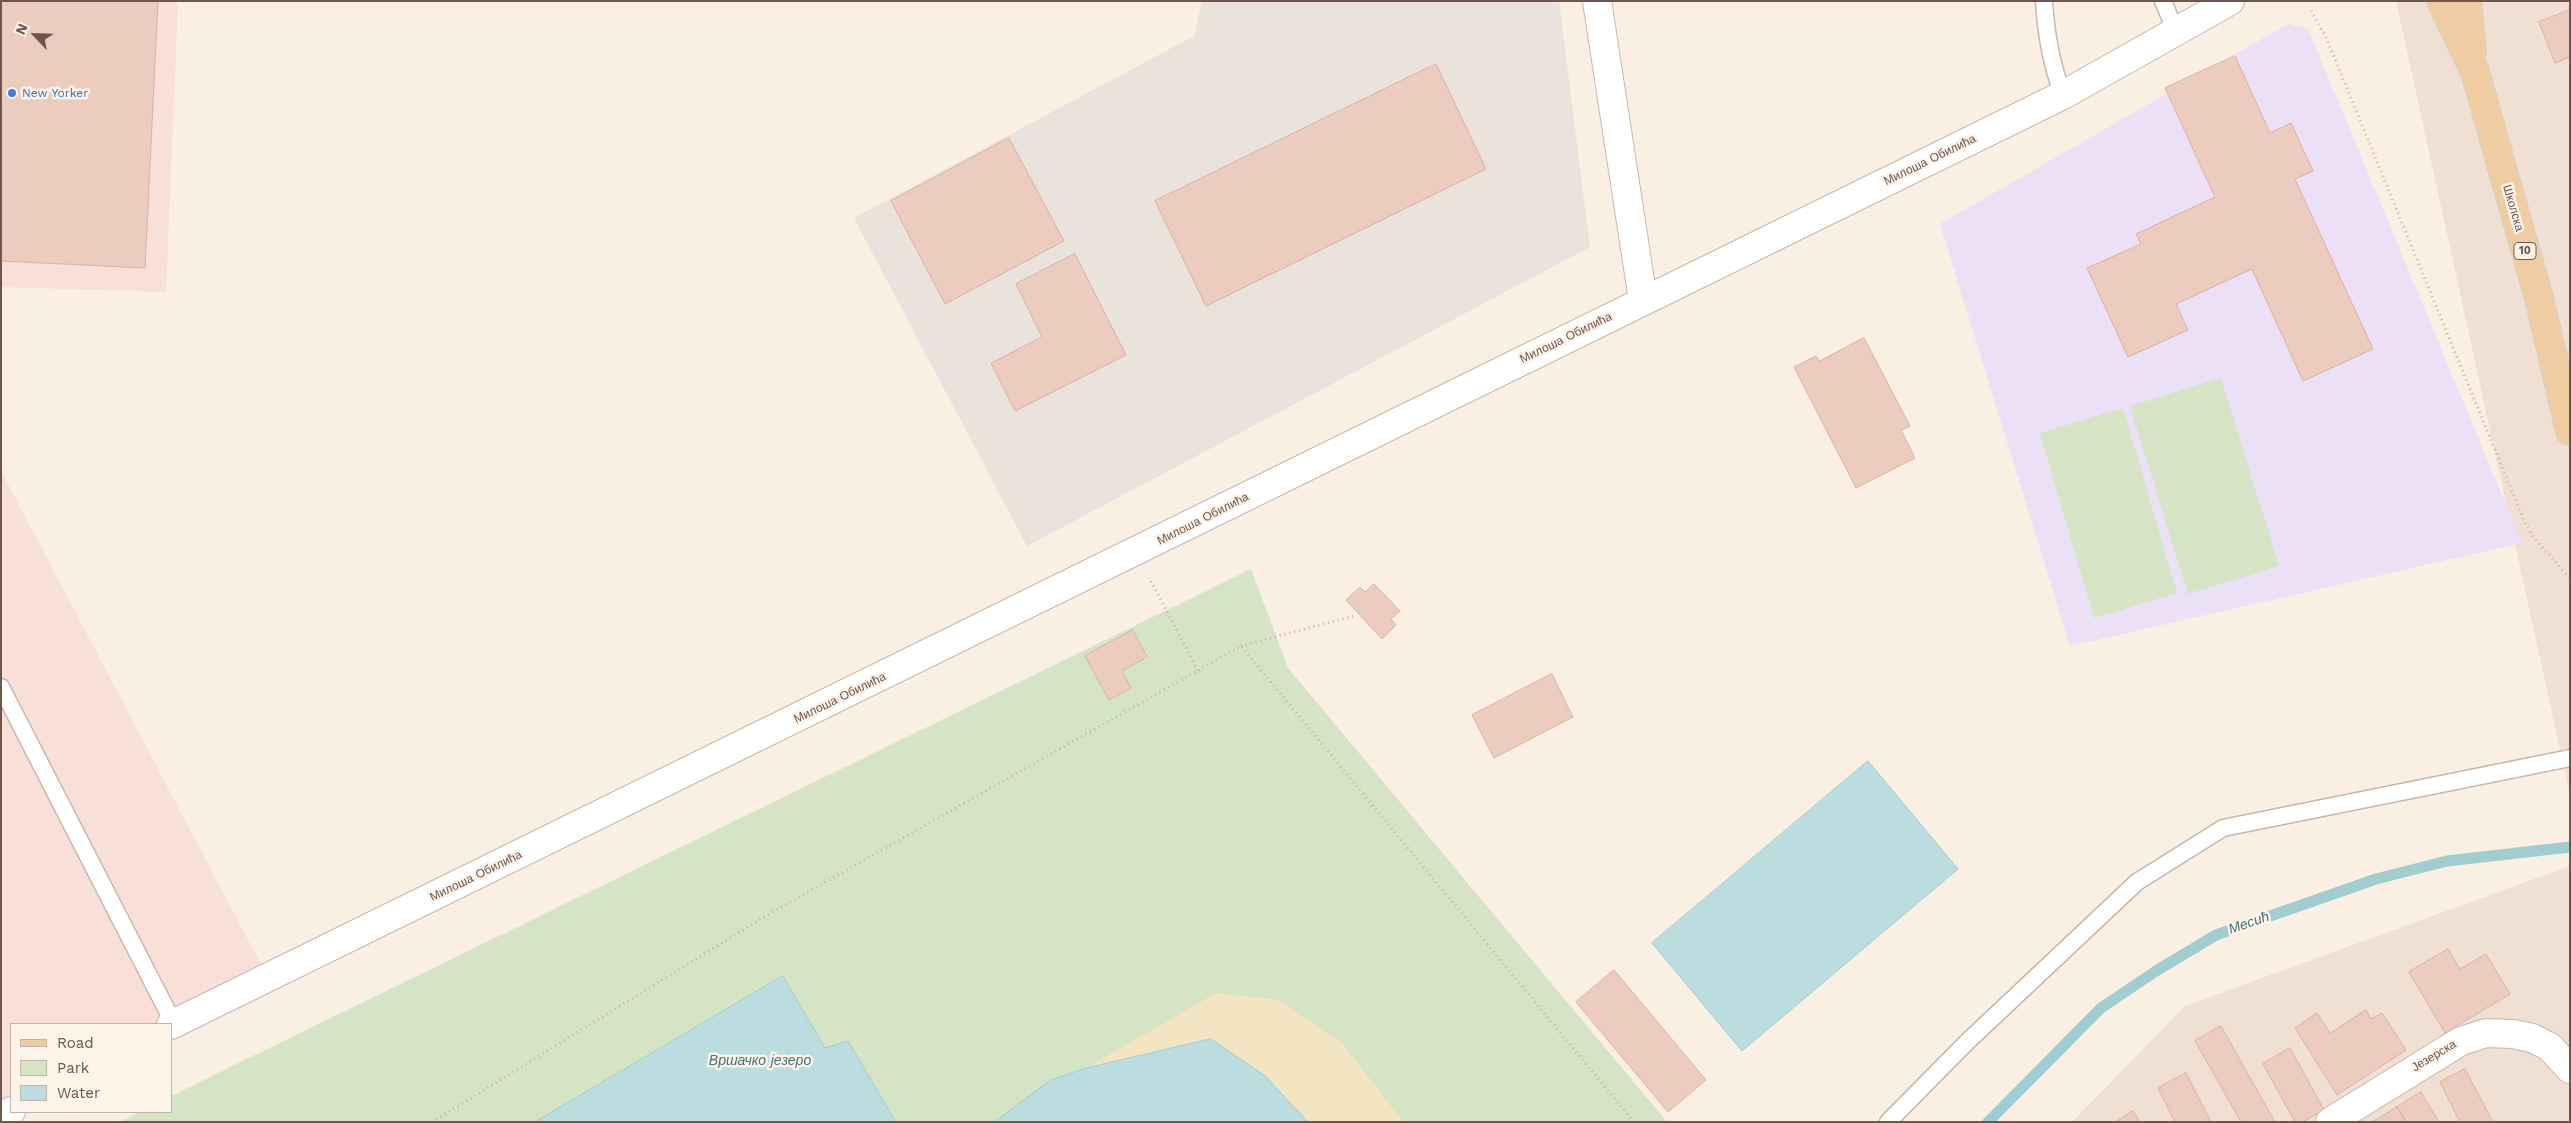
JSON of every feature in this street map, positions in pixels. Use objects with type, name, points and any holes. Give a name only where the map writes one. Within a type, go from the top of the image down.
[{"type":"main road","name":"Школска","points":[[2441,1],[2475,72]]},
{"type":"main road","name":"Школска","points":[[2467,1],[2475,72],[2539,298],[2570,431]]},
{"type":"street","points":[[1597,1],[1643,300]]},
{"type":"street","name":"Милоша Обилића","points":[[173,1025],[1136,552],[1643,300],[2063,96],[2230,1]]},
{"type":"street","name":"Језерска","points":[[2330,1122],[2461,1041],[2486,1033],[2513,1034],[2532,1038],[2550,1047],[2570,1069]]},
{"type":"lane","points":[[2044,1],[2052,68],[2063,96]]},
{"type":"lane","points":[[2163,1],[2176,32]]},
{"type":"lane","points":[[1,687],[172,1023]]},
{"type":"lane","points":[[1888,1122],[1967,1042],[2137,882],[2223,828],[2570,758]]},
{"type":"path","points":[[2311,11],[2325,34],[2525,523],[2533,537],[2570,578]]},
{"type":"path","points":[[1136,552],[1198,671]]},
{"type":"path","points":[[432,1122],[764,917],[1240,646],[1354,616]]},
{"type":"path","points":[[1240,646],[1634,1122]]},
{"type":"shaded area","points":[[1,1],[178,1],[166,292],[1,287]]},
{"type":"shaded area","points":[[1202,1],[1559,1],[1590,247],[1027,546],[854,218],[1194,36]]},
{"type":"shaded area","points":[[2396,1],[2570,1],[2570,795]]},
{"type":"shaded area","points":[[2288,24],[2308,29],[2522,543],[2070,646],[1940,224]]},
{"type":"shaded area","points":[[1,471],[268,978],[172,1024],[10,1023],[10,1112],[1,1117]]},
{"type":"shaded area","points":[[2570,866],[2570,1122],[2072,1122],[2185,1006]]},
{"type":"green space","points":[[2221,378],[2279,566],[2188,594],[2130,406]]},
{"type":"green space","points":[[2123,408],[2177,593],[2094,618],[2040,433]]},
{"type":"green space","points":[[1251,569],[1288,668],[1667,1122],[119,1122],[137,1113],[172,1113],[172,1096]]},
{"type":"sand","points":[[1216,993],[1278,1000],[1342,1043],[1403,1122],[1308,1122],[1265,1076],[1211,1039],[1086,1068]]},
{"type":"water","points":[[1868,761],[1958,869],[1742,1051],[1652,943]]},
{"type":"water","name":"Вршачко језеро","points":[[783,976],[825,1048],[848,1041],[896,1122],[535,1122]]},
{"type":"water","points":[[1211,1039],[1265,1076],[1308,1122],[994,1122],[1051,1080],[1086,1068]]},
{"type":"building","points":[[1,1],[158,1],[145,268],[1,261]]},
{"type":"building","points":[[2570,10],[2570,57],[2555,63],[2539,22]]},
{"type":"building","points":[[2235,56],[2270,133],[2291,123],[2313,171],[2295,179],[2373,349],[2303,381],[2252,269],[2176,304],[2188,330],[2128,357],[2087,268],[2141,244],[2136,234],[2215,197],[2165,88]]},
{"type":"building","points":[[1436,64],[1486,169],[1206,306],[1155,201]]},
{"type":"building","points":[[1009,138],[1064,241],[945,304],[891,201]]},
{"type":"building","points":[[1075,254],[1126,355],[1015,411],[991,363],[1042,337],[1016,284]]},
{"type":"building","points":[[1864,338],[1910,426],[1901,430],[1915,458],[1856,488],[1794,367],[1816,356],[1819,361]]},
{"type":"building","points":[[1374,584],[1400,611],[1391,619],[1396,625],[1382,639],[1346,600],[1360,587],[1365,592]]},
{"type":"building","points":[[1133,630],[1147,657],[1122,671],[1131,688],[1109,700],[1085,656]]},
{"type":"building","points":[[1552,674],[1573,717],[1494,758],[1472,715]]},
{"type":"building","points":[[2448,949],[2460,969],[2486,954],[2510,994],[2445,1033],[2409,972]]},
{"type":"building","points":[[1614,970],[1706,1080],[1668,1112],[1576,1002]]},
{"type":"building","points":[[2366,1010],[2371,1019],[2382,1013],[2406,1050],[2337,1095],[2295,1028],[2317,1013],[2330,1033]]},
{"type":"building","points":[[2221,1026],[2275,1122],[2241,1122],[2195,1041]]},
{"type":"building","points":[[2290,1048],[2324,1110],[2302,1122],[2295,1122],[2263,1064]]},
{"type":"building","points":[[2465,1069],[2493,1122],[2460,1122],[2440,1082]]},
{"type":"building","points":[[2186,1073],[2211,1122],[2175,1122],[2158,1088]]},
{"type":"building","points":[[2421,1092],[2439,1122],[2406,1122],[2397,1107]]},
{"type":"building","points":[[2397,1107],[2406,1122],[2373,1122]]},
{"type":"building","points":[[2133,1111],[2140,1122],[2116,1122]]},
{"type":"waterway","name":"Месић","points":[[1988,1122],[2101,1008],[2156,971],[2216,935],[2376,879],[2447,861],[2570,847]]},
{"type":"place","name":"New Yorker","points":[[12,93]]}]
